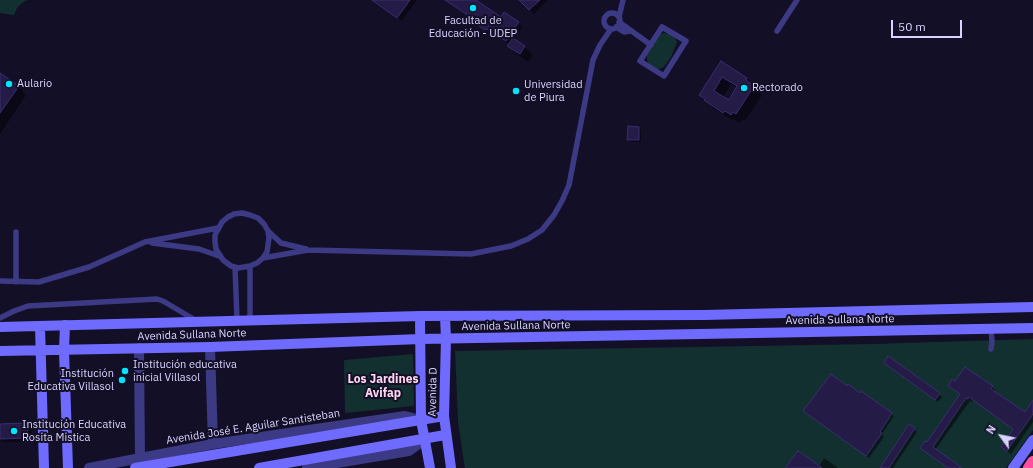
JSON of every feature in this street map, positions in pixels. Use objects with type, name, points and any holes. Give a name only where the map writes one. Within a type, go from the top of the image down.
[{"type":"highway","points":[[1029,468],[1033,462]]},
{"type":"main road","name":"Avenida Sullana Norte","points":[[0,327],[420,316],[712,315],[1033,307]]},
{"type":"main road","name":"Avenida D","points":[[420,316],[421,420],[430,468]]},
{"type":"main road","name":"Avenida D","points":[[445,316],[446,339],[444,416],[445,435],[451,468]]},
{"type":"main road","points":[[65,325],[64,350],[68,468]]},
{"type":"main road","points":[[40,326],[44,468]]},
{"type":"main road","name":"Avenida Sullana Norte","points":[[0,351],[210,347],[421,339],[1033,328]]},
{"type":"main road","name":"Avenida José E. Aguilar Santisteban","points":[[138,463],[444,416]]},
{"type":"main road","points":[[259,468],[424,440],[445,435]]},
{"type":"main road","points":[[1013,468],[1033,440]]},
{"type":"street","points":[[210,347],[213,444]]},
{"type":"street","points":[[138,463],[139,348]]},
{"type":"street","name":"Avenida José E. Aguilar Santisteban","points":[[89,468],[138,463],[213,444],[405,416],[421,420]]},
{"type":"street","points":[[307,468],[349,464],[410,451],[424,440]]},
{"type":"lane","points":[[777,30],[797,0]]},
{"type":"lane","points":[[263,258],[308,250],[471,254],[511,246],[528,239],[542,230],[562,202],[569,185],[592,60],[603,37],[606,16],[614,12],[623,3]]},
{"type":"lane","points":[[600,44],[616,24],[623,3]]},
{"type":"lane","points":[[609,14],[614,14],[616,24],[624,32],[630,31],[651,45]]},
{"type":"lane","points":[[604,22],[606,26],[616,24]]},
{"type":"lane","points":[[662,27],[686,41],[664,76],[640,61],[651,45],[662,27]]},
{"type":"lane","points":[[219,256],[215,242],[218,228],[228,217],[242,213],[258,218],[268,231],[281,242],[308,250]]},
{"type":"lane","points":[[0,282],[39,282],[89,267],[145,242],[218,228]]},
{"type":"lane","points":[[145,242],[179,245],[204,250],[219,256],[226,263],[236,267],[250,266],[263,258],[269,245],[268,231]]},
{"type":"lane","points":[[16,232],[16,282]]},
{"type":"lane","points":[[250,266],[250,320]]},
{"type":"lane","points":[[236,267],[237,320]]},
{"type":"lane","points":[[0,318],[28,306],[157,299],[197,321]]},
{"type":"lane","points":[[991,329],[991,349]]},
{"type":"green space","points":[[0,0],[27,0],[17,8],[14,15],[0,13]]},
{"type":"green space","points":[[664,33],[670,34],[677,42],[671,57],[664,67],[659,69],[654,68],[649,64],[647,55],[659,35]]},
{"type":"green space","points":[[1033,339],[1033,430],[1006,468],[465,468],[458,421],[455,351],[872,344]]},
{"type":"green space","points":[[413,354],[414,406],[345,413],[344,360]]},
{"type":"building","points":[[372,0],[410,0],[397,18]]},
{"type":"building","name":"Facultad de Educación - UDEP","points":[[445,0],[476,0],[501,17],[504,12],[519,22],[506,41],[489,30],[483,29],[478,25],[478,22]]},
{"type":"building","points":[[519,0],[540,0],[529,10]]},
{"type":"building","points":[[513,38],[525,46],[520,54],[507,46]]},
{"type":"building","name":"Rectorado","points":[[721,61],[747,78],[746,80],[754,86],[736,114],[733,112],[731,115],[725,111],[723,113],[699,95]],"holes":[[[722,77],[737,86],[729,100],[714,91]]]},
{"type":"building","points":[[0,73],[19,86],[0,113]]},
{"type":"building","points":[[628,126],[639,127],[639,140],[627,140]]},
{"type":"building","points":[[888,356],[940,393],[935,400],[884,363]]},
{"type":"building","points":[[965,367],[993,386],[991,389],[1025,412],[1033,400],[1033,414],[1007,451],[1001,447],[1013,429],[969,397],[968,399],[966,398],[933,447],[962,468],[948,468],[920,448],[925,441],[927,442],[960,394],[948,386],[952,379],[955,381]]},
{"type":"building","points":[[831,374],[847,386],[848,384],[860,393],[861,391],[892,413],[880,432],[882,433],[866,456],[803,411]]},
{"type":"building","name":"Institución Educativa Rosita Mistica","points":[[27,423],[28,438],[0,439],[0,424]]},
{"type":"building","points":[[909,424],[915,428],[889,468],[880,468]]},
{"type":"building","points":[[798,451],[810,459],[822,468],[785,468]]},
{"type":"place","name":"Facultad de Educación - UDEP","points":[[473,8]]},
{"type":"place","name":"Aulario","points":[[9,84]]},
{"type":"place","name":"Rectorado","points":[[744,88]]},
{"type":"place","name":"Universidad de Piura","points":[[516,91]]},
{"type":"place","name":"Institución educativa inicial Villasol","points":[[125,371]]},
{"type":"place","name":"Institución Educativa Villasol","points":[[122,380]]},
{"type":"place","name":"Institución Educativa Rosita Mistica","points":[[14,431]]},
{"type":"district","name":"Los Jardines Avifap","points":[[383,387]]}]
